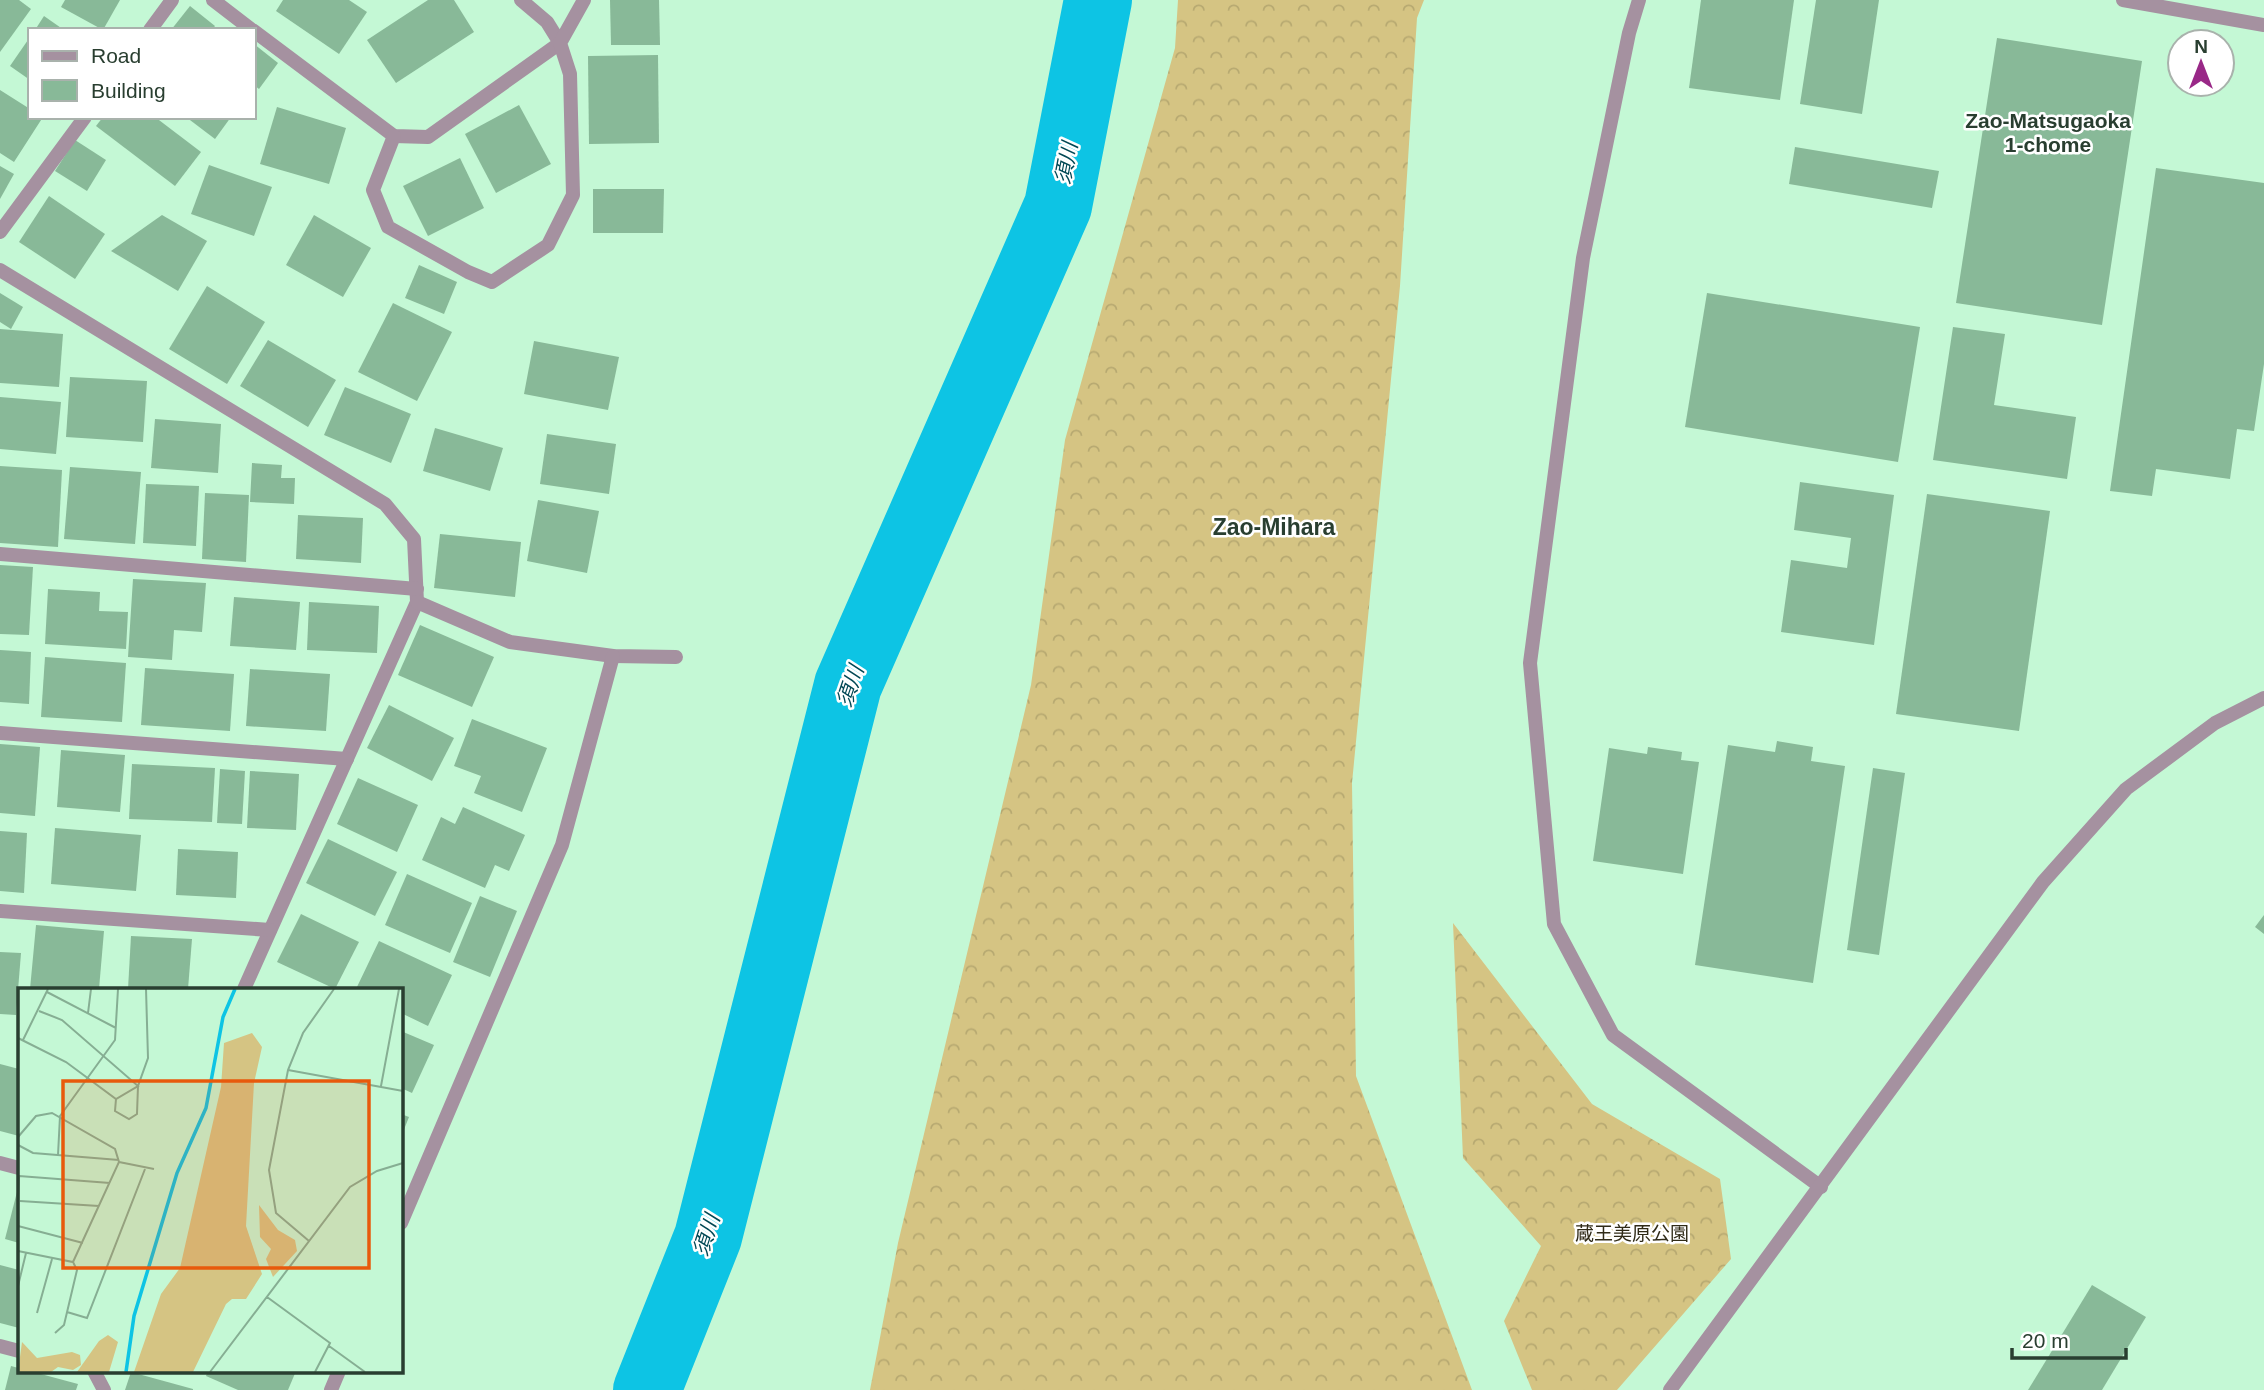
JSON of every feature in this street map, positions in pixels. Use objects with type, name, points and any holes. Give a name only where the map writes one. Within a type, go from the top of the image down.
[{"type":"street","points":[[151,28],[172,0]]},
{"type":"street","points":[[213,0],[250,28]]},
{"type":"street","points":[[394,136],[373,190],[388,227],[468,272],[492,282],[548,245],[573,195],[570,74],[560,43],[547,22],[521,0]]},
{"type":"street","points":[[256,32],[394,136],[428,137],[560,43],[584,0]]},
{"type":"street","points":[[1639,0],[1629,33],[1583,258],[1530,663],[1554,924],[1613,1035],[1821,1187]]},
{"type":"street","points":[[2123,0],[2264,25]]},
{"type":"street","points":[[0,232],[84,119]]},
{"type":"street","points":[[0,270],[385,504],[414,539],[417,596],[244,988]]},
{"type":"street","points":[[0,554],[417,596],[510,642],[613,656],[676,657]]},
{"type":"street","points":[[402,1221],[562,845],[613,656]]},
{"type":"street","points":[[1670,1390],[2043,882],[2126,789],[2215,723],[2264,698]]},
{"type":"street","points":[[0,733],[347,759]]},
{"type":"street","points":[[0,911],[270,930]]},
{"type":"street","points":[[0,1163],[18,1168]]},
{"type":"street","points":[[0,1346],[18,1351]]},
{"type":"street","points":[[95,1372],[104,1390]]},
{"type":"street","points":[[331,1390],[339,1372]]},
{"type":"green space","points":[[1178,0],[1424,0],[1417,18],[1400,286],[1352,783],[1356,1076],[1472,1390],[870,1390],[898,1243],[1031,685],[1065,440],[1175,48]]},
{"type":"green space","name":"蔵王美原公園","points":[[1453,923],[1592,1104],[1720,1179],[1731,1259],[1617,1390],[1532,1390],[1504,1321],[1541,1246],[1463,1158]]},
{"type":"building","points":[[0,0],[19,0],[31,9],[0,52]]},
{"type":"building","points":[[65,0],[120,0],[104,28],[61,7]]},
{"type":"building","points":[[283,0],[349,0],[367,12],[339,54],[276,11]]},
{"type":"building","points":[[428,0],[454,0],[474,32],[396,83],[367,40]]},
{"type":"building","points":[[610,0],[659,0],[660,45],[611,45]]},
{"type":"building","points":[[1701,0],[1794,0],[1780,100],[1689,88]]},
{"type":"building","points":[[1816,0],[1879,0],[1862,114],[1800,104]]},
{"type":"building","points":[[190,6],[215,26],[214,28],[173,28]]},
{"type":"building","points":[[44,16],[61,28],[36,28]]},
{"type":"building","points":[[1997,38],[2142,61],[2102,325],[1956,303]]},
{"type":"building","points":[[28,40],[28,79],[10,66]]},
{"type":"building","points":[[256,46],[278,63],[259,89],[256,87]]},
{"type":"building","points":[[658,55],[659,143],[589,144],[588,56]]},
{"type":"building","points":[[0,90],[28,108],[28,119],[42,119],[14,162],[0,153]]},
{"type":"building","points":[[519,105],[551,164],[496,193],[465,134]]},
{"type":"building","points":[[277,107],[346,128],[329,184],[260,164]]},
{"type":"building","points":[[101,119],[158,119],[201,152],[175,186],[96,126]]},
{"type":"building","points":[[189,119],[230,119],[215,139]]},
{"type":"building","points":[[75,140],[106,160],[87,191],[55,171]]},
{"type":"building","points":[[1795,147],[1939,171],[1932,208],[1789,184]]},
{"type":"building","points":[[460,158],[484,208],[428,236],[403,186]]},
{"type":"building","points":[[209,165],[272,187],[254,236],[191,214]]},
{"type":"building","points":[[0,166],[14,174],[0,199]]},
{"type":"building","points":[[2156,168],[2264,183],[2264,364],[2254,431],[2237,429],[2230,479],[2156,469],[2152,496],[2110,491]]},
{"type":"building","points":[[593,189],[664,189],[663,233],[593,233]]},
{"type":"building","points":[[49,196],[105,234],[75,279],[19,242]]},
{"type":"building","points":[[162,215],[207,241],[178,291],[111,251]]},
{"type":"building","points":[[314,215],[371,248],[343,297],[286,265]]},
{"type":"building","points":[[419,265],[457,282],[444,314],[405,298]]},
{"type":"building","points":[[207,286],[265,322],[227,384],[169,349]]},
{"type":"building","points":[[0,293],[23,307],[11,329],[0,322]]},
{"type":"building","points":[[1707,293],[1920,327],[1898,462],[1685,427]]},
{"type":"building","points":[[393,303],[452,332],[417,401],[358,372]]},
{"type":"building","points":[[1953,327],[2005,334],[1994,405],[2076,417],[2067,479],[1933,460]]},
{"type":"building","points":[[0,329],[63,334],[59,387],[0,383]]},
{"type":"building","points":[[268,340],[336,380],[308,427],[240,386]]},
{"type":"building","points":[[534,341],[619,357],[608,410],[524,394]]},
{"type":"building","points":[[70,377],[147,381],[143,442],[66,437]]},
{"type":"building","points":[[345,387],[411,414],[391,463],[324,435]]},
{"type":"building","points":[[0,397],[61,402],[56,454],[0,449]]},
{"type":"building","points":[[155,419],[221,424],[218,473],[151,468]]},
{"type":"building","points":[[435,428],[503,448],[490,491],[423,471]]},
{"type":"building","points":[[547,434],[616,444],[609,494],[540,484]]},
{"type":"building","points":[[252,463],[282,465],[281,478],[295,478],[294,504],[250,502]]},
{"type":"building","points":[[0,466],[62,470],[58,547],[0,543]]},
{"type":"building","points":[[70,467],[141,472],[135,544],[64,539]]},
{"type":"building","points":[[1800,482],[1894,495],[1874,645],[1781,632],[1791,560],[1847,568],[1851,538],[1794,530]]},
{"type":"building","points":[[146,484],[199,486],[196,546],[143,543]]},
{"type":"building","points":[[205,493],[249,495],[246,562],[202,559]]},
{"type":"building","points":[[1927,494],[2050,511],[2019,731],[1896,714]]},
{"type":"building","points":[[538,500],[599,511],[587,573],[527,561]]},
{"type":"building","points":[[298,515],[363,518],[361,563],[296,559]]},
{"type":"building","points":[[440,534],[521,542],[515,597],[434,588]]},
{"type":"building","points":[[0,565],[33,567],[29,635],[0,634]]},
{"type":"building","points":[[133,579],[206,583],[202,632],[174,630],[172,660],[128,657]]},
{"type":"building","points":[[48,589],[100,592],[99,611],[128,612],[126,649],[45,644]]},
{"type":"building","points":[[234,597],[300,602],[296,650],[230,646]]},
{"type":"building","points":[[309,602],[379,606],[377,653],[307,650]]},
{"type":"building","points":[[420,625],[494,657],[472,707],[398,675]]},
{"type":"building","points":[[0,650],[31,652],[29,704],[0,702]]},
{"type":"building","points":[[45,657],[126,663],[122,722],[41,717]]},
{"type":"building","points":[[145,668],[234,674],[230,731],[141,725]]},
{"type":"building","points":[[250,669],[330,674],[326,731],[246,726]]},
{"type":"building","points":[[389,705],[454,738],[432,781],[367,748]]},
{"type":"building","points":[[472,719],[547,748],[522,812],[474,793],[481,776],[454,766]]},
{"type":"building","points":[[1777,741],[1813,747],[1811,761],[1845,766],[1813,983],[1695,965],[1728,745],[1775,752]]},
{"type":"building","points":[[0,744],[40,747],[35,816],[0,813]]},
{"type":"building","points":[[1648,747],[1682,752],[1681,760],[1699,762],[1683,874],[1593,861],[1609,748],[1647,754]]},
{"type":"building","points":[[61,750],[125,755],[120,812],[57,807]]},
{"type":"building","points":[[132,764],[215,768],[212,822],[129,819]]},
{"type":"building","points":[[1873,768],[1905,773],[1879,955],[1847,950]]},
{"type":"building","points":[[220,769],[245,771],[242,824],[217,823]]},
{"type":"building","points":[[250,771],[299,774],[296,830],[247,828]]},
{"type":"building","points":[[358,778],[418,805],[397,852],[337,824]]},
{"type":"building","points":[[463,807],[525,835],[509,871],[495,865],[485,888],[422,860],[441,817],[455,824]]},
{"type":"building","points":[[55,828],[141,835],[136,891],[51,884]]},
{"type":"building","points":[[0,831],[27,833],[24,893],[0,891]]},
{"type":"building","points":[[328,839],[397,872],[375,916],[306,883]]},
{"type":"building","points":[[178,849],[238,852],[236,898],[176,895]]},
{"type":"building","points":[[407,874],[472,903],[450,953],[385,925]]},
{"type":"building","points":[[480,896],[517,911],[490,977],[453,962]]},
{"type":"building","points":[[301,914],[359,942],[336,988],[277,962]]},
{"type":"building","points":[[2264,915],[2264,934],[2255,927]]},
{"type":"building","points":[[36,925],[104,931],[99,988],[30,988]]},
{"type":"building","points":[[131,936],[192,939],[188,988],[128,988]]},
{"type":"building","points":[[379,941],[452,975],[428,1026],[402,1013],[402,988],[356,988]]},
{"type":"building","points":[[0,952],[21,953],[16,1015],[0,1014]]},
{"type":"building","points":[[402,1031],[434,1045],[412,1093],[402,1088]]},
{"type":"building","points":[[0,1064],[18,1069],[18,1136],[0,1131]]},
{"type":"building","points":[[402,1114],[409,1117],[402,1134]]},
{"type":"building","points":[[18,1188],[18,1243],[5,1239]]},
{"type":"building","points":[[0,1265],[18,1270],[18,1328],[0,1323]]},
{"type":"building","points":[[2092,1285],[2146,1317],[2102,1390],[2028,1390]]},
{"type":"building","points":[[11,1366],[18,1368],[18,1372],[33,1372],[78,1384],[76,1390],[5,1390]]},
{"type":"building","points":[[131,1372],[193,1389],[193,1390],[125,1390]]},
{"type":"building","points":[[208,1372],[296,1372],[288,1390],[238,1390],[206,1376]]},
{"type":"waterway","name":"須川","points":[[647,1390],[708,1237],[848,685],[1058,206],[1098,0]]},
{"type":"district","name":"Zao-Matsugaoka 1-chome","points":[[2048,132]]},
{"type":"district","name":"Zao-Mihara","points":[[1274,527]]}]
